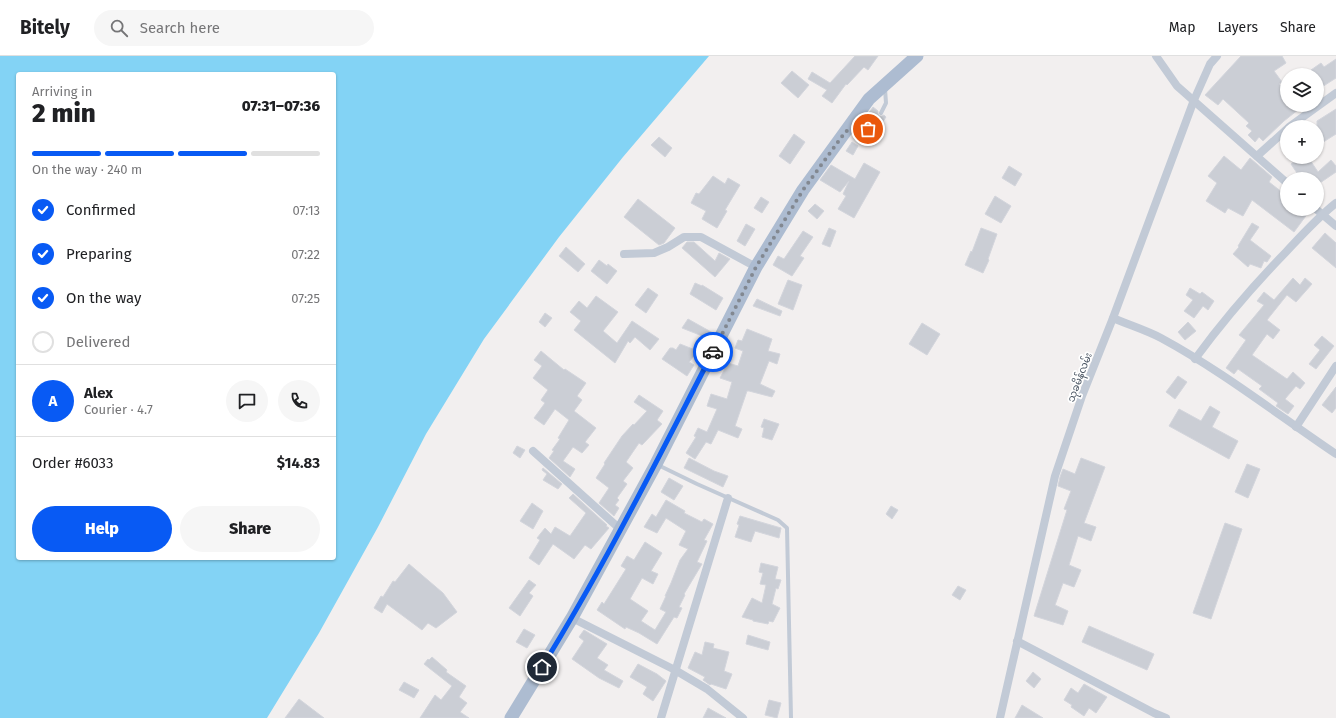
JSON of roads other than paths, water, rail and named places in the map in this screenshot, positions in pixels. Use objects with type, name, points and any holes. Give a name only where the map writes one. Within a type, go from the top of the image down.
[{"type":"main road","points":[[511,718],[572,618],[656,464],[756,267],[803,190],[869,99],[917,56]]},
{"type":"street","points":[[1156,56],[1178,86],[1280,177]]},
{"type":"street","name":"သုခမိန်လမ်း","points":[[1000,718],[1055,476],[1082,396],[1113,318],[1194,100],[1210,64],[1217,56]]},
{"type":"street","points":[[1299,120],[1336,93]]},
{"type":"street","points":[[1257,156],[1280,135]]},
{"type":"street","points":[[1324,209],[1336,203]]},
{"type":"street","points":[[1195,358],[1223,321],[1315,216]]},
{"type":"street","points":[[1324,216],[1336,226]]},
{"type":"street","points":[[624,254],[654,253],[668,247],[684,237],[701,237],[756,267]]},
{"type":"street","points":[[1113,318],[1160,338],[1195,358],[1336,454]]},
{"type":"street","points":[[1296,427],[1336,366]]},
{"type":"street","points":[[533,451],[620,529]]},
{"type":"street","points":[[660,718],[728,498]]},
{"type":"street","points":[[572,618],[675,670],[707,689],[743,718]]},
{"type":"street","points":[[1017,641],[1152,716],[1166,718]]},
{"type":"lane","points":[[881,113],[886,103],[884,85]]},
{"type":"lane","points":[[846,131],[858,132],[868,129]]},
{"type":"lane","points":[[656,464],[778,520],[787,528],[791,718]]},
{"type":"water","points":[[0,56],[709,56],[623,157],[559,237],[484,339],[426,434],[378,527],[319,633],[267,718],[0,718]]}]
